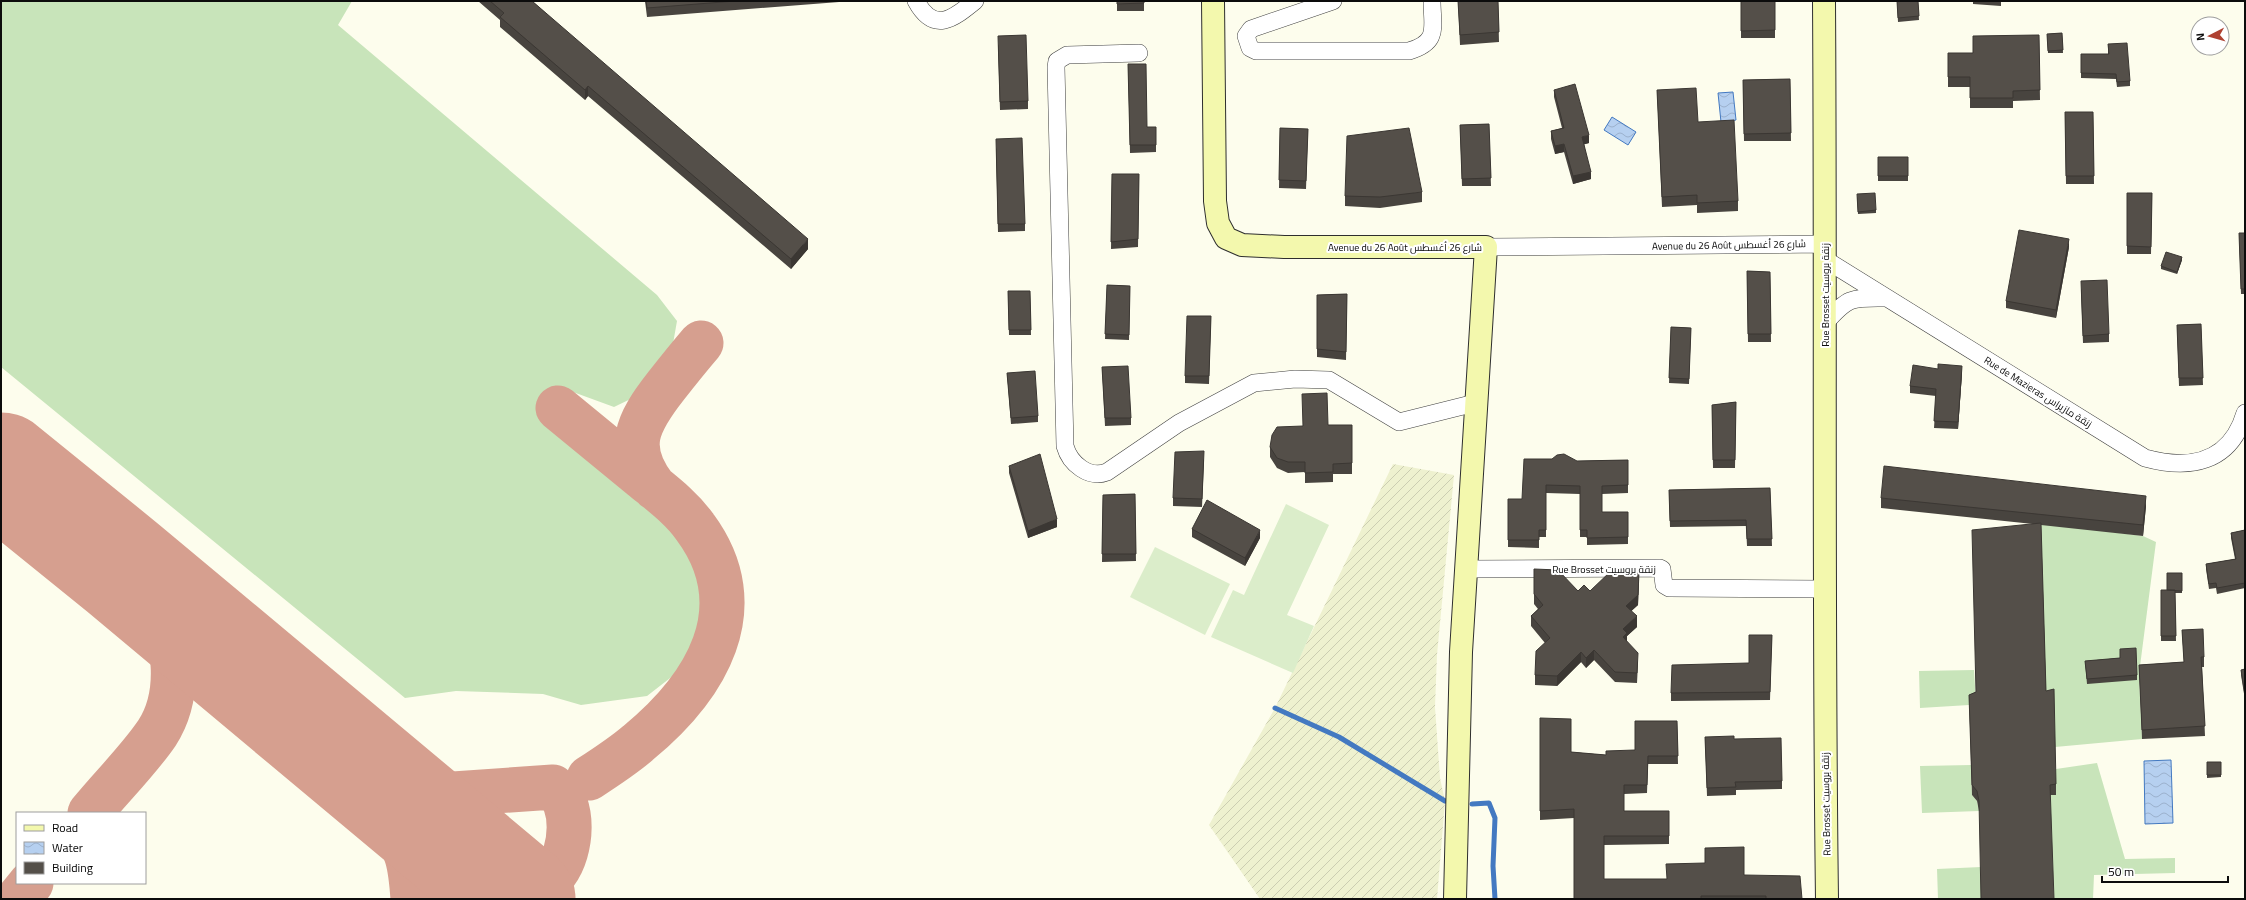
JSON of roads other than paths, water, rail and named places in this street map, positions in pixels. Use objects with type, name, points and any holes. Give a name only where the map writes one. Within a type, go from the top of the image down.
[{"type":"street","points":[[916,1],[921,12],[932,18],[947,21],[956,17],[975,1]]},
{"type":"street","name":"Avenue du 26 Août شارع 26 أغسطس","points":[[1213,1],[1215,201],[1218,223],[1226,238],[1242,245],[1284,247],[1486,247],[1826,252]]},
{"type":"street","points":[[1333,1],[1250,29],[1246,36],[1250,48],[1256,51],[1409,51],[1419,48],[1427,43],[1433,36],[1432,1]]},
{"type":"street","name":"Rue Brosset زنقة بروسيت","points":[[1824,1],[1826,252],[1824,589],[1827,899]]},
{"type":"street","points":[[1139,53],[1066,55],[1057,61],[1056,67],[1065,446],[1073,462],[1088,472],[1100,474],[1107,472],[1179,423],[1254,383],[1295,379],[1329,380],[1399,422],[1475,403]]},
{"type":"street","points":[[1455,899],[1465,569],[1486,247]]},
{"type":"street","name":"Rue de Mazieras زنقة مازيراس","points":[[1826,252],[1886,298],[2145,458],[2164,463],[2193,464],[2213,457],[2235,435],[2245,413]]},
{"type":"street","points":[[1826,322],[1842,304],[1849,300],[1886,298]]},
{"type":"street","name":"Rue Brosset زنقة بروسيت","points":[[1465,569],[1660,568],[1662,569],[1664,585],[1669,588],[1824,589]]},
{"type":"water","points":[[1733,92],[1736,120],[1721,122],[1718,93]]},
{"type":"water","points":[[1612,117],[1636,132],[1628,145],[1604,130]]},
{"type":"water","points":[[2171,760],[2173,823],[2145,824],[2144,761]]},
{"type":"waterway","points":[[1275,708],[1339,737],[1445,801]]},
{"type":"waterway","points":[[1472,804],[1489,803],[1495,818],[1493,866],[1495,899]]}]
